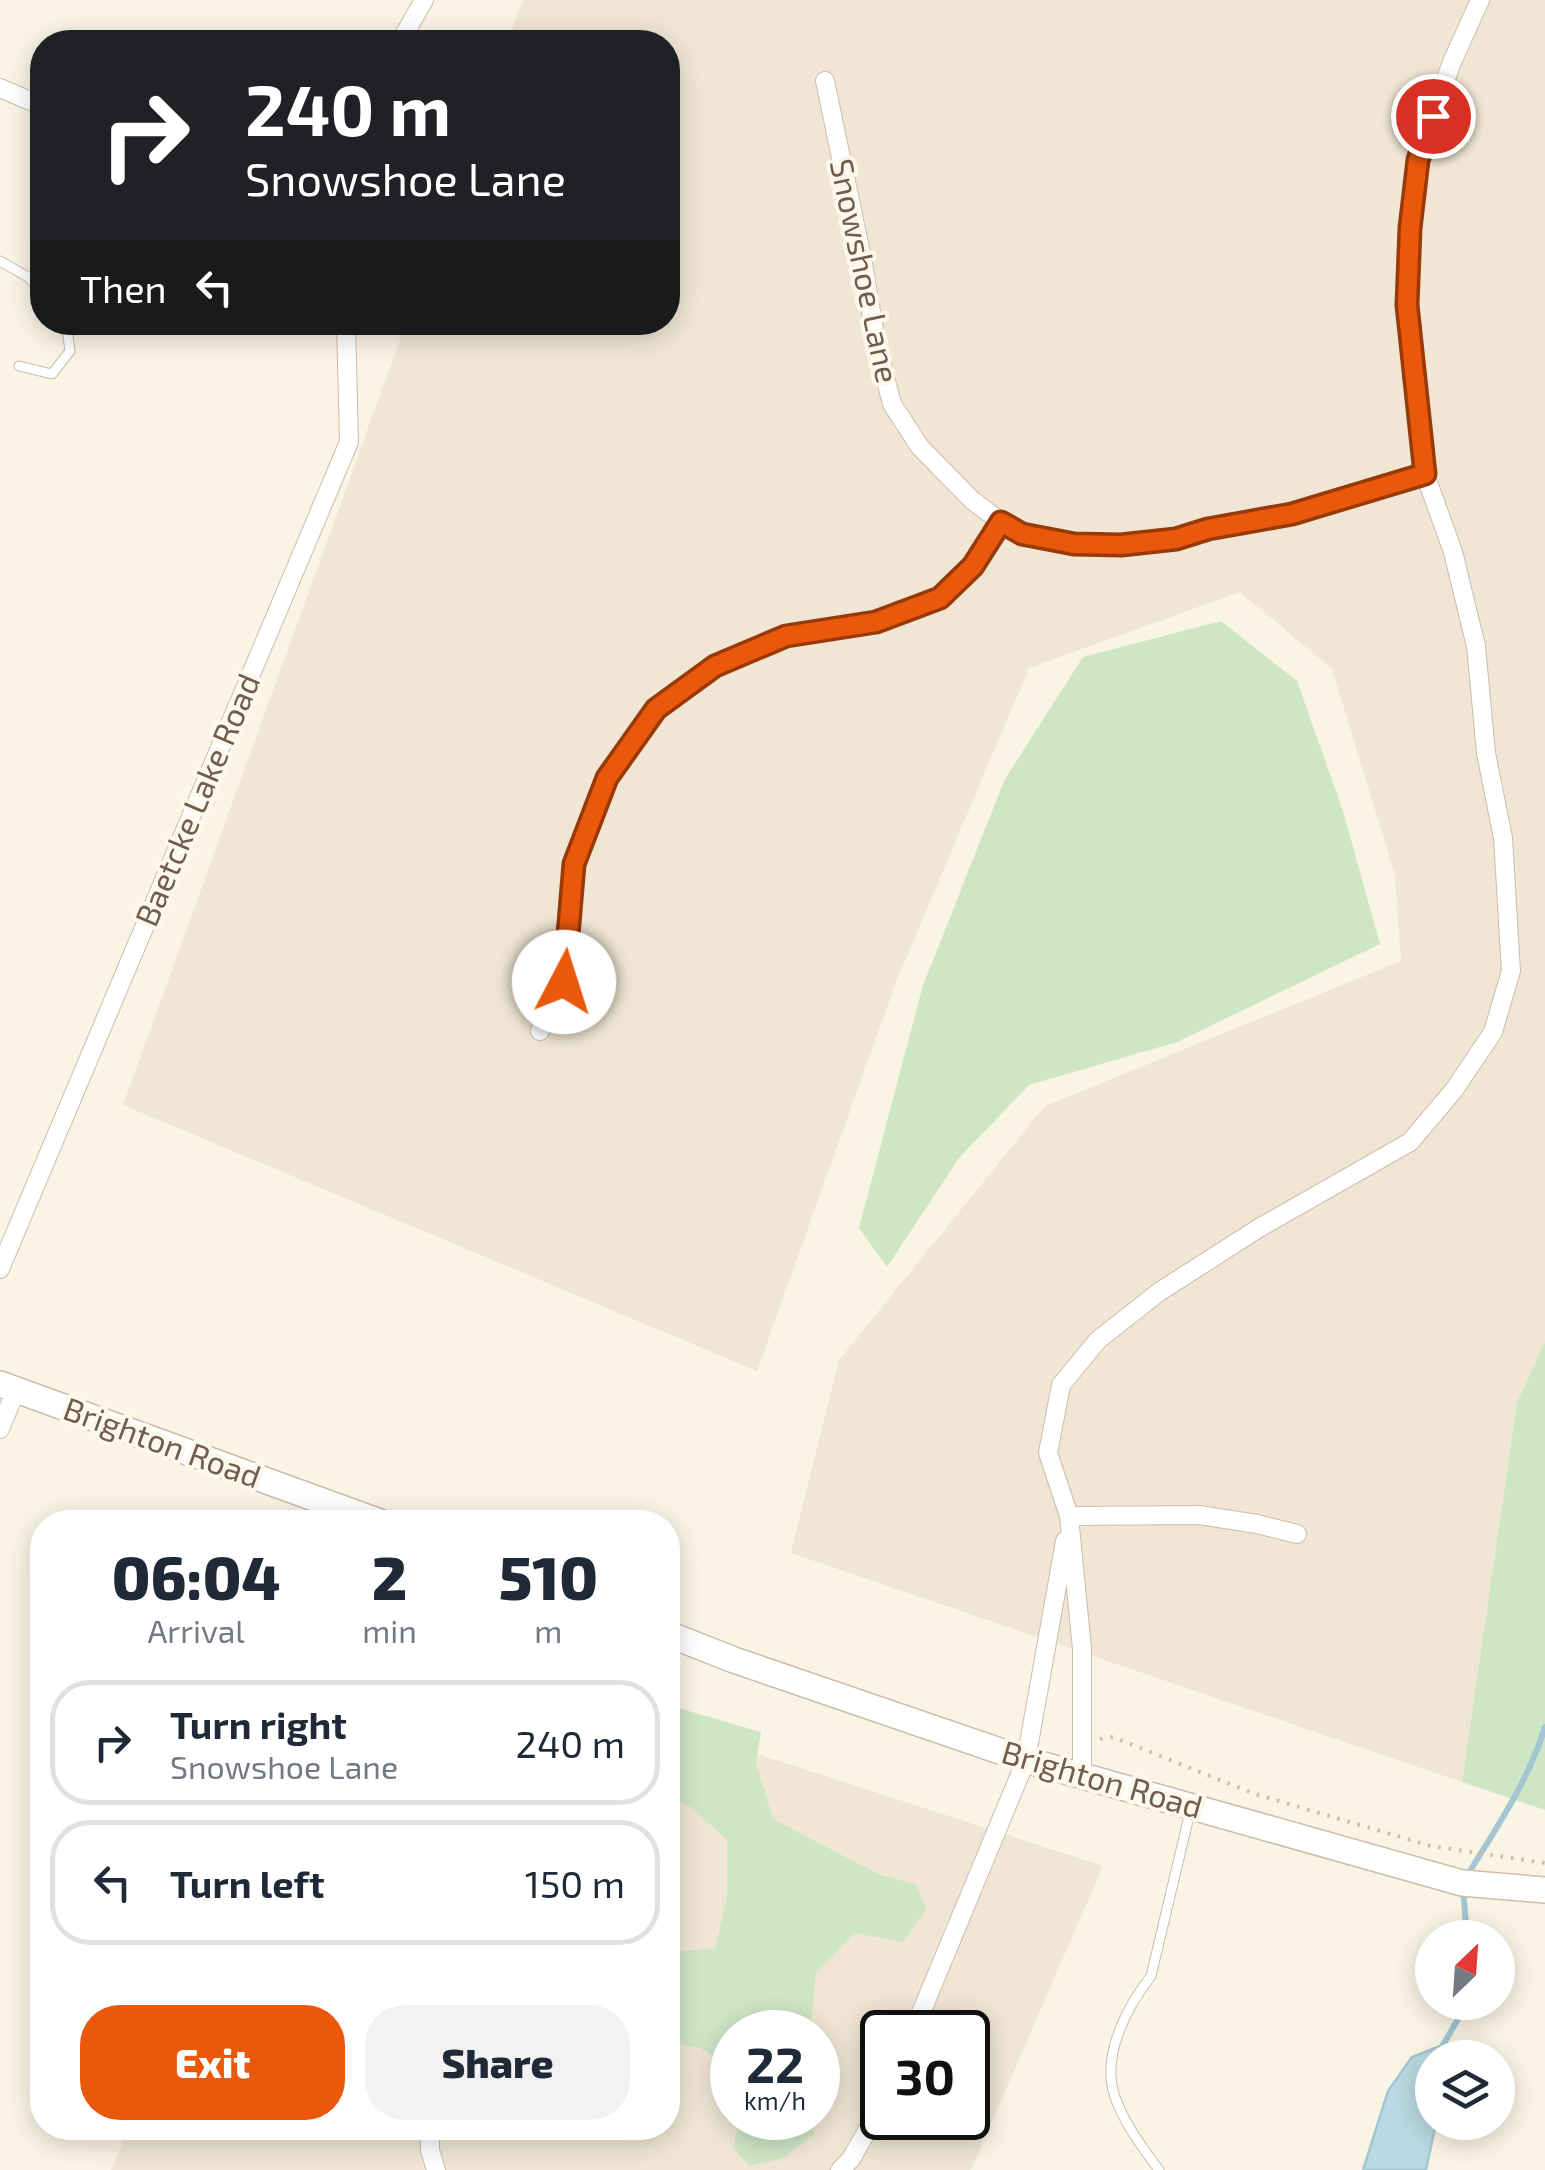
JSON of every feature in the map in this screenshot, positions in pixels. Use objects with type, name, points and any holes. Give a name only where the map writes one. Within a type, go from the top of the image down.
[{"type":"street","points":[[407,30],[424,0]]},
{"type":"street","points":[[1082,1774],[1082,1648],[1070,1516],[1048,1453],[1060,1385],[1098,1340],[1159,1292],[1260,1228],[1410,1142],[1454,1090],[1493,1032],[1512,970],[1503,838],[1486,753],[1476,646],[1453,552],[1425,474],[1407,305],[1418,160],[1452,62],[1480,0]]},
{"type":"street","name":"Snowshoe Lane","points":[[825,80],[876,342],[892,404],[920,447],[972,500],[1001,522],[1022,534],[1074,544],[1121,545],[1176,539],[1208,529],[1292,514],[1425,474]]},
{"type":"street","points":[[0,88],[30,101]]},
{"type":"street","name":"Baetcke Lake Road","points":[[0,1269],[349,442],[346,335]]},
{"type":"street","points":[[540,1031],[564,982],[574,864],[607,778],[656,709],[715,666],[786,636],[876,622],[940,598],[973,566],[1001,522]]},
{"type":"street","points":[[0,1429],[8,1387]]},
{"type":"street","name":"Brighton Road","points":[[8,1387],[347,1510]]},
{"type":"street","points":[[1070,1516],[1199,1515],[1297,1534]]},
{"type":"street","points":[[922,2010],[1026,1760],[1070,1516]]},
{"type":"street","name":"Brighton Road","points":[[680,1639],[1026,1760],[1462,1883],[1545,1890]]},
{"type":"street","points":[[430,2140],[436,2170]]},
{"type":"street","points":[[840,2170],[862,2140]]},
{"type":"lane","points":[[0,261],[30,279]]},
{"type":"lane","points":[[19,366],[52,374],[70,352],[68,335]]},
{"type":"lane","points":[[1159,2170],[1132,2131],[1113,2092],[1112,2052],[1151,1976],[1192,1806]]},
{"type":"path","points":[[1082,1743],[1113,1736],[1255,1794],[1431,1846],[1545,1863]]},
{"type":"shaded area","points":[[523,0],[1545,0],[1545,1342],[1517,1402],[1462,1782],[791,1553],[839,1360],[1045,1106],[1401,961],[1395,875],[1332,669],[1240,592],[1029,668],[896,982],[757,1371],[123,1105],[402,335],[680,335],[680,30],[512,30]]},
{"type":"shaded area","points":[[680,1729],[1103,1866],[990,2126],[990,2010],[860,2010],[860,2140],[984,2140],[971,2170],[111,2170],[124,2140],[680,2140]]},
{"type":"green space","points":[[1221,621],[1297,681],[1343,811],[1380,944],[1177,1042],[1029,1085],[959,1158],[887,1267],[859,1228],[923,985],[1005,779],[1083,657]]},
{"type":"green space","points":[[1545,1342],[1545,1810],[1462,1782],[1517,1402]]},
{"type":"green space","points":[[680,1709],[761,1732],[756,1763],[773,1819],[878,1874],[916,1884],[926,1910],[903,1942],[855,1933],[816,1973],[812,2010],[710,2010],[710,2054],[680,2044],[680,1950],[715,1948],[727,1897],[727,1840],[680,1802]]},
{"type":"green space","points":[[735,2140],[806,2140],[783,2158],[749,2166],[733,2147]]},
{"type":"water","points":[[1415,2056],[1415,2140],[1432,2140],[1426,2170],[1363,2170],[1388,2091]]},
{"type":"waterway","points":[[1467,1876],[1520,1786],[1545,1727]]},
{"type":"waterway","points":[[1463,1887],[1466,1920]]},
{"type":"waterway","points":[[1446,2040],[1458,2020]]},
{"type":"route","points":[[564,982],[574,864],[607,778],[656,709],[715,666],[786,636],[876,622],[940,598],[973,566],[1001,522],[1022,534],[1074,544],[1121,545],[1176,539],[1208,529],[1292,514],[1425,474],[1407,305],[1418,160],[1433,116]]}]
